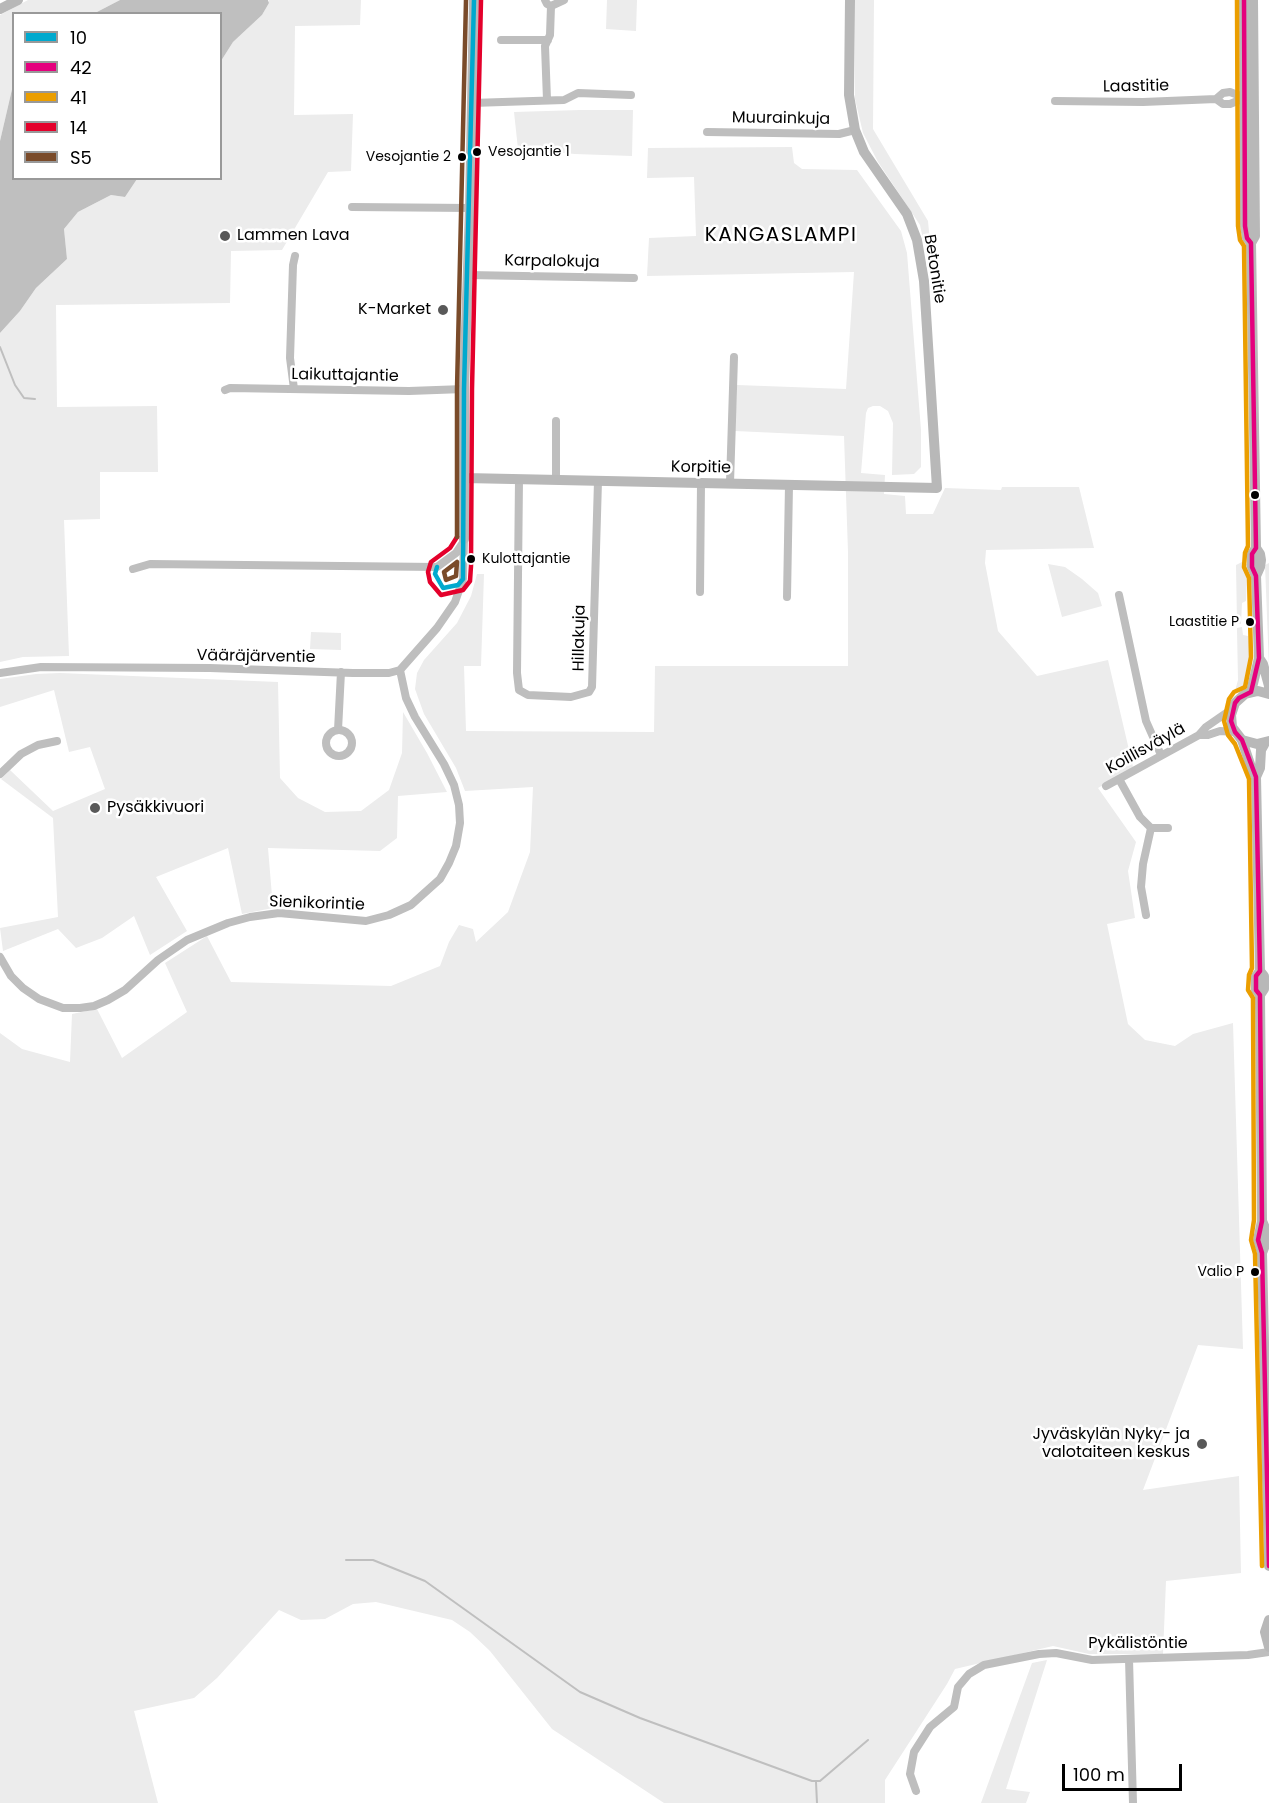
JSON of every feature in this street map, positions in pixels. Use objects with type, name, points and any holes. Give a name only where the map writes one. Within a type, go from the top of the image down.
[{"type":"main road","points":[[0,9],[18,0]]},
{"type":"main road","points":[[464,539],[464,389],[474,0]]},
{"type":"main road","name":"Betonitie","points":[[850,0],[849,94],[855,130],[864,152],[907,214],[917,240],[924,281],[937,488]]},
{"type":"main road","points":[[1244,0],[1249,97]]},
{"type":"main road","points":[[1251,692],[1259,658],[1256,576],[1252,567],[1252,554],[1256,548],[1251,243],[1247,238],[1245,226],[1253,0]]},
{"type":"main road","name":"Korpitie","points":[[465,478],[937,488]]},
{"type":"main road","points":[[1259,658],[1269,686]]},
{"type":"main road","points":[[1256,777],[1231,721],[1232,709],[1239,698],[1251,692],[1269,694]]},
{"type":"main road","points":[[1239,736],[1257,744],[1267,742]]},
{"type":"main road","points":[[1267,742],[1261,750],[1260,768],[1256,777],[1260,971],[1256,976],[1256,990],[1260,995],[1262,1221],[1258,1240],[1262,1253],[1269,1566]]},
{"type":"main road","points":[[1269,1620],[1265,1632],[1269,1647]]},
{"type":"street","points":[[547,100],[545,46],[550,35],[548,3],[564,0]]},
{"type":"street","points":[[501,40],[548,40]]},
{"type":"street","name":"Laastitie","points":[[1216,99],[1223,93],[1230,92],[1249,97]]},
{"type":"street","points":[[472,103],[564,100],[578,93],[631,95]]},
{"type":"street","name":"Laastitie","points":[[1055,101],[1143,102],[1216,99],[1223,104],[1230,104],[1249,97]]},
{"type":"street","name":"Muurainkuja","points":[[707,132],[838,134],[855,130]]},
{"type":"street","points":[[352,207],[470,208]]},
{"type":"street","points":[[294,389],[290,358],[295,256]]},
{"type":"street","name":"Karpalokuja","points":[[468,275],[634,278]]},
{"type":"street","points":[[730,483],[734,357]]},
{"type":"street","name":"Laikuttajantie","points":[[225,390],[230,388],[464,389]]},
{"type":"street","points":[[556,421],[556,480]]},
{"type":"street","name":"Hillakuja","points":[[519,479],[517,673],[519,690],[528,695],[571,697],[589,692],[592,687],[598,481]]},
{"type":"street","points":[[700,592],[701,483]]},
{"type":"street","points":[[787,597],[789,485]]},
{"type":"street","points":[[133,569],[150,564],[437,567],[456,553],[464,539]]},
{"type":"street","points":[[400,670],[444,620],[455,602],[463,579],[464,539]]},
{"type":"street","points":[[1119,595],[1146,721],[1161,755]]},
{"type":"street","name":"Vääräjärventie","points":[[0,673],[41,667],[389,673],[400,670]]},
{"type":"street","name":"Sienikorintie","points":[[0,957],[11,976],[39,999],[63,1008],[80,1008],[94,1006],[108,1000],[125,990],[159,960],[187,940],[228,923],[279,913],[366,921],[389,915],[411,905],[440,879],[449,863],[456,846],[459,814],[453,785],[444,764],[410,705],[400,670]]},
{"type":"street","points":[[338,729],[341,672]]},
{"type":"street","name":"Koillisväylä","points":[[1106,786],[1198,735],[1232,709]]},
{"type":"street","name":"Koillisväylä","points":[[1198,735],[1220,731],[1239,736]]},
{"type":"street","points":[[0,774],[21,754],[38,745],[57,741]]},
{"type":"street","points":[[1119,779],[1133,808],[1151,828],[1168,828]]},
{"type":"street","points":[[1146,915],[1142,888],[1143,864],[1151,828]]},
{"type":"street","name":"Pykälistöntie","points":[[916,1791],[910,1774],[914,1752],[930,1727],[954,1707],[958,1687],[969,1674],[984,1665],[1039,1654],[1056,1653],[1092,1660],[1248,1655],[1269,1652]]},
{"type":"street","points":[[1129,1659],[1133,1803]]},
{"type":"shaded area","points":[[28,0],[120,0],[97,12],[12,12],[12,89],[0,141],[0,15]]},
{"type":"shaded area","points":[[120,0],[268,0],[269,3],[262,15],[233,42],[222,59],[222,12],[97,12]]},
{"type":"shaded area","points":[[269,0],[361,0],[360,25],[295,26],[294,115],[353,114],[351,171],[328,172],[282,250],[231,251],[230,303],[56,305],[57,407],[157,406],[158,472],[100,472],[100,519],[64,520],[69,656],[23,657],[0,662],[0,333],[20,311],[36,288],[67,259],[64,229],[78,212],[111,195],[125,197],[136,180],[222,180],[222,59],[233,42],[262,15]]},
{"type":"shaded area","points":[[607,0],[637,0],[636,31],[606,29]]},
{"type":"shaded area","points":[[855,0],[874,0],[873,129],[928,221],[930,242],[923,239],[920,225],[878,162],[863,133],[855,99]]},
{"type":"shaded area","points":[[12,89],[12,180],[136,180],[125,197],[111,195],[78,212],[64,229],[67,259],[36,288],[20,311],[0,333],[0,141]]},
{"type":"shaded area","points":[[633,110],[632,156],[518,149],[514,112]]},
{"type":"shaded area","points":[[792,147],[794,163],[802,169],[857,170],[901,231],[907,253],[921,430],[921,467],[914,474],[892,475],[893,423],[888,411],[880,406],[873,406],[868,408],[866,413],[861,473],[885,475],[884,494],[905,496],[906,514],[933,514],[945,488],[1001,490],[1002,487],[1079,487],[1094,548],[986,550],[985,563],[998,631],[1037,676],[1108,660],[1133,767],[1098,788],[1136,842],[1128,871],[1135,918],[1107,924],[1128,1024],[1145,1040],[1175,1046],[1193,1034],[1233,1023],[1243,1349],[1198,1345],[1143,1490],[1239,1476],[1241,1573],[1166,1581],[1163,1654],[1089,1654],[1053,1646],[955,1669],[885,1780],[885,1803],[664,1803],[552,1729],[490,1651],[470,1632],[452,1620],[376,1602],[353,1604],[325,1619],[301,1620],[279,1610],[217,1678],[194,1698],[134,1711],[158,1803],[0,1803],[0,1033],[22,1049],[70,1062],[72,1014],[97,1009],[122,1058],[187,1012],[165,963],[207,936],[231,982],[391,986],[440,966],[449,942],[459,925],[473,929],[476,942],[508,912],[530,852],[533,787],[465,791],[456,768],[424,714],[415,689],[417,673],[424,660],[457,623],[471,596],[477,574],[484,574],[481,666],[464,666],[466,731],[654,732],[655,666],[848,666],[848,552],[844,436],[735,431],[737,385],[846,389],[854,272],[647,276],[649,238],[696,236],[694,177],[647,178],[648,148]]},
{"type":"shaded area","points":[[1242,562],[1247,564],[1247,579],[1246,601],[1242,603],[1241,624],[1237,623],[1236,565]]},
{"type":"shaded area","points":[[1269,563],[1269,667],[1265,565]]},
{"type":"shaded area","points":[[1048,564],[1065,567],[1082,579],[1098,593],[1102,606],[1062,617]]},
{"type":"shaded area","points":[[1242,627],[1243,635],[1248,636],[1252,664],[1248,685],[1238,693],[1235,691],[1238,680],[1237,628]]},
{"type":"shaded area","points":[[311,632],[341,633],[341,650],[310,649]]},
{"type":"shaded area","points":[[60,673],[278,682],[280,778],[298,798],[325,812],[361,811],[389,790],[402,753],[403,712],[447,792],[398,796],[397,838],[380,851],[268,848],[273,908],[242,914],[228,848],[156,877],[187,931],[150,955],[134,916],[102,938],[76,948],[58,929],[3,951],[0,928],[58,917],[53,818],[1,779],[10,770],[53,811],[105,789],[90,747],[69,752],[54,690],[0,707],[0,679]]},
{"type":"shaded area","points":[[1047,1660],[1006,1789],[1030,1792],[1026,1803],[981,1803],[1032,1663]]},
{"type":"waterway","points":[[0,347],[15,385],[24,398],[35,399]]},
{"type":"waterway","points":[[346,1560],[373,1560],[425,1581],[580,1692],[640,1718],[812,1781],[820,1781],[868,1740]]},
{"type":"waterway","points":[[816,1782],[817,1803]]},
{"type":"transit line","name":"S5","points":[[457,537],[457,389],[466,0]]},
{"type":"transit line","name":"10","points":[[463,579],[464,389],[474,0]]},
{"type":"transit line","name":"14","points":[[457,537],[450,548],[431,562],[428,572],[430,582],[441,595],[463,590],[470,581],[481,0]]},
{"type":"transit line","name":"41","points":[[1237,0],[1238,226],[1240,240],[1244,246],[1248,546],[1244,567],[1249,578],[1251,657],[1245,687],[1234,692],[1229,699],[1224,721],[1228,735],[1235,744],[1249,779],[1252,968],[1248,990],[1253,998],[1254,1220],[1251,1240],[1255,1254],[1262,1566]]},
{"type":"transit line","name":"42","points":[[1244,0],[1245,226],[1247,238],[1251,243],[1256,548],[1252,554],[1252,567],[1256,576],[1259,658],[1251,692],[1239,698],[1235,703],[1231,721],[1235,732],[1242,740],[1256,777],[1260,971],[1256,976],[1256,990],[1260,995],[1262,1221],[1258,1240],[1262,1253],[1269,1566]]},
{"type":"transit line","name":"S5","points":[[457,562],[456,576],[446,580],[444,572],[457,562]]},
{"type":"transit line","name":"10","points":[[437,567],[435,574],[443,588],[458,585],[463,579]]},
{"type":"place","name":"Vesojantie 1","points":[[477,152]]},
{"type":"place","name":"Vesojantie 2","points":[[462,157]]},
{"type":"place","name":"Lammen Lava","points":[[225,236]]},
{"type":"place","name":"K-Market","points":[[443,310]]},
{"type":"place","name":"Kulottajantie","points":[[471,559]]},
{"type":"place","name":"Laastitie P","points":[[1250,622]]},
{"type":"place","name":"Pysäkkivuori","points":[[95,808]]},
{"type":"place","name":"Valio P","points":[[1255,1272]]},
{"type":"place","name":"Jyväskylän Nyky- ja valotaiteen keskus","points":[[1202,1444]]},
{"type":"district","name":"KANGASLAMPI","points":[[781,236]]}]
